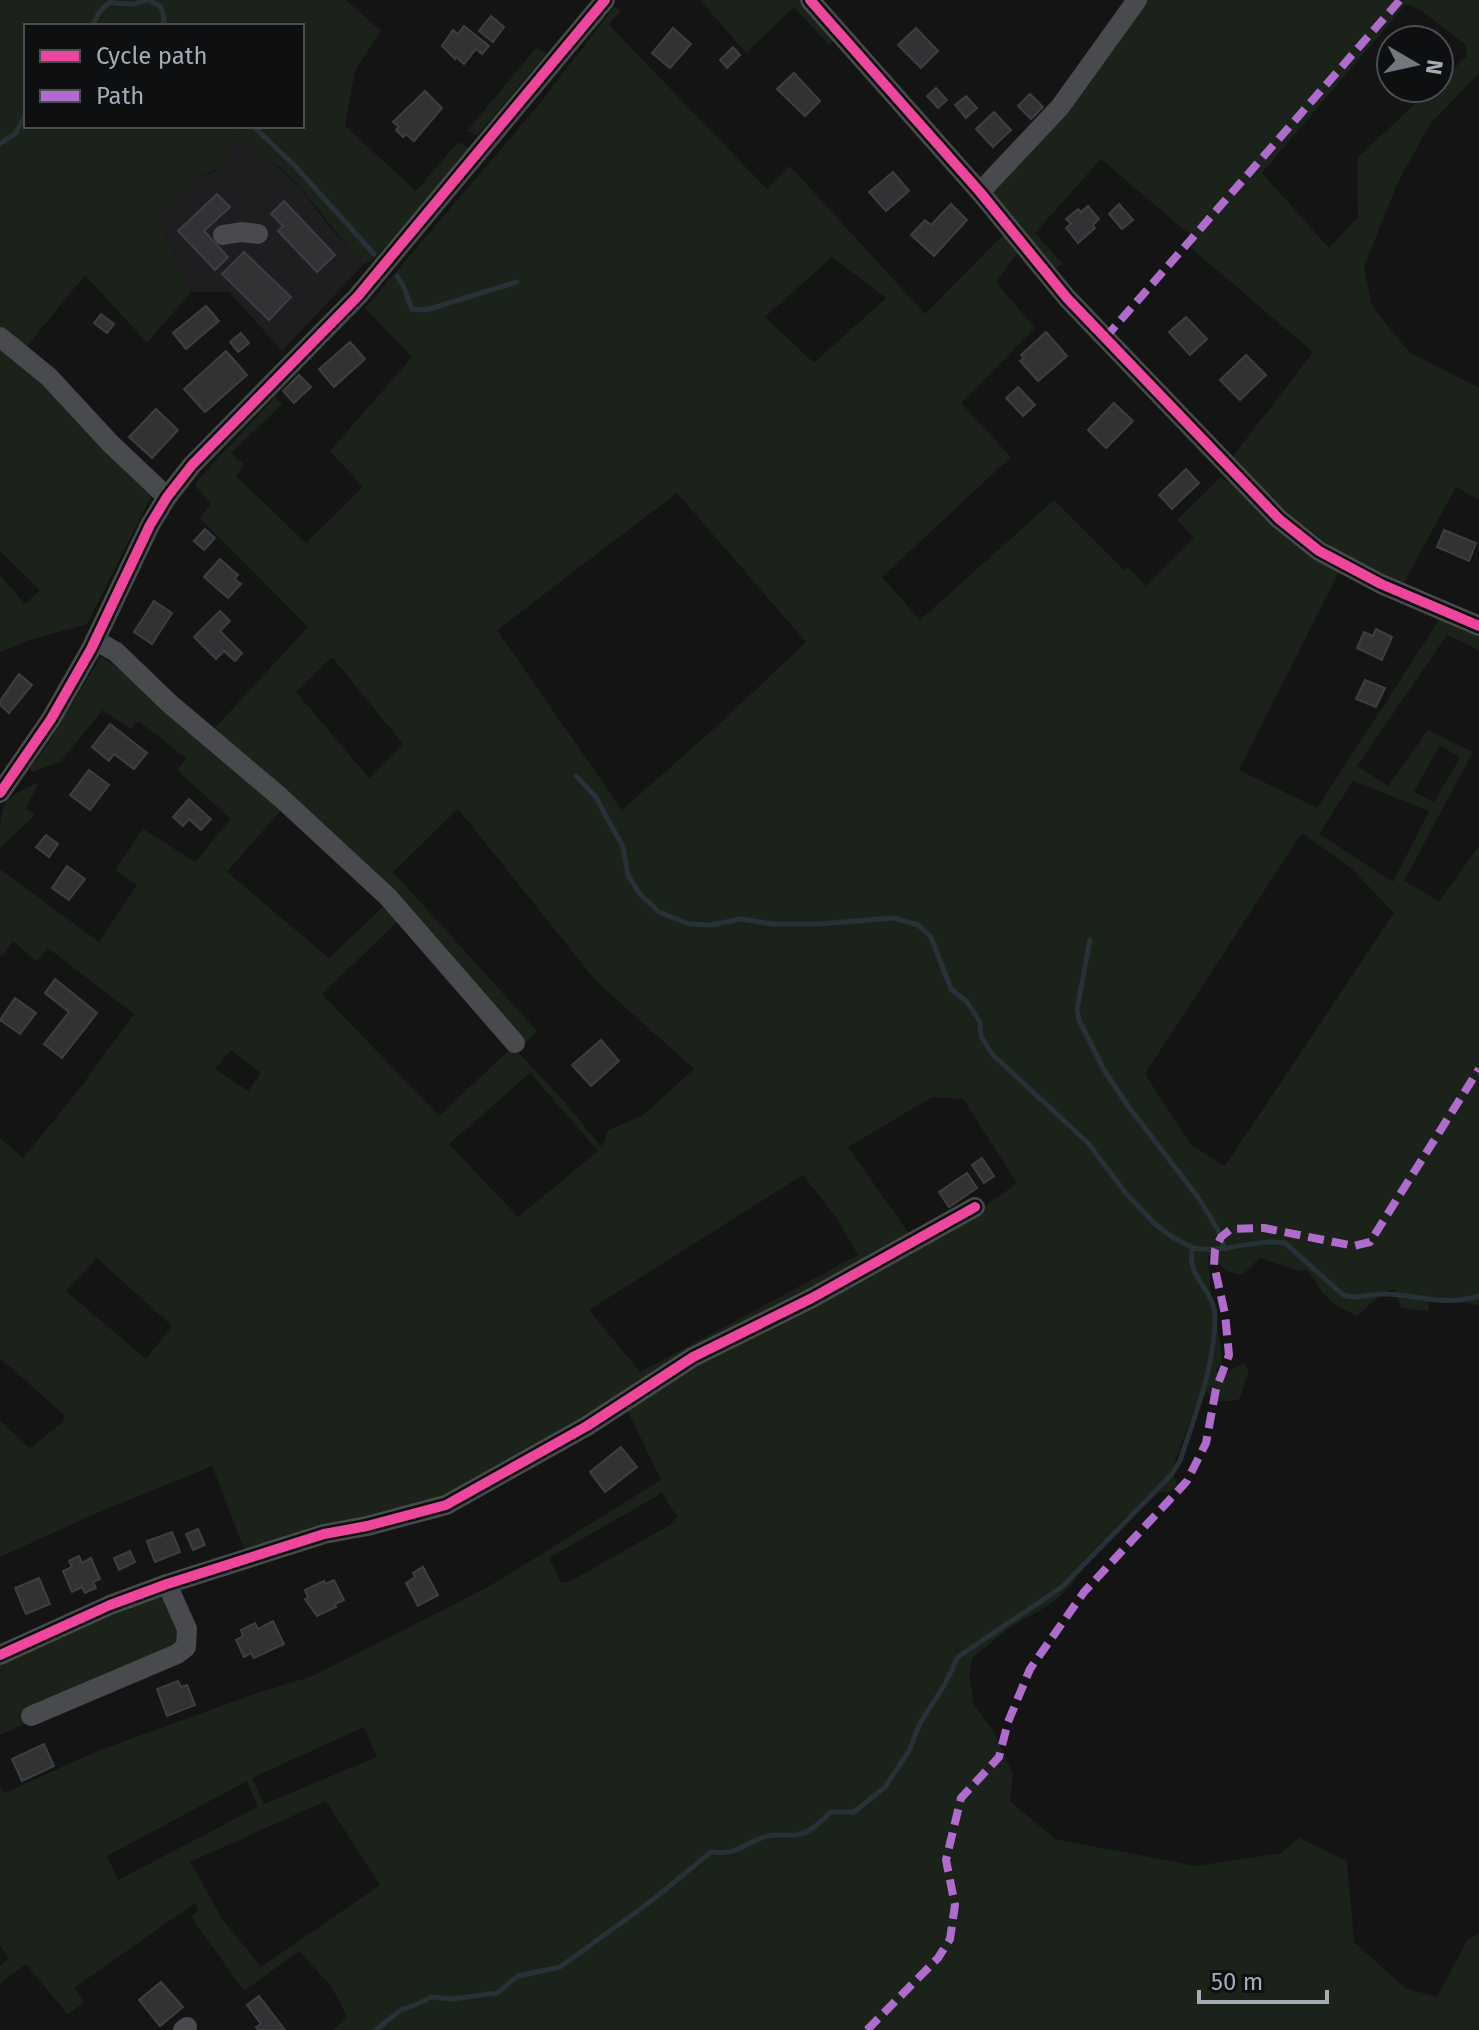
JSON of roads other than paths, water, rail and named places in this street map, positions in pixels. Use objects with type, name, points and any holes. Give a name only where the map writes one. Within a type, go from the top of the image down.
[{"type":"street","points":[[0,793],[51,719],[95,640],[150,525],[167,497],[192,465],[358,296],[605,0]]},
{"type":"street","points":[[810,0],[980,192],[1067,298],[1279,519],[1319,551],[1381,584],[1479,626]]},
{"type":"street","points":[[980,192],[1060,107],[1137,0]]},
{"type":"street","points":[[223,235],[241,232],[258,234]]},
{"type":"street","points":[[0,337],[49,377],[110,443],[167,497]]},
{"type":"street","points":[[95,640],[116,652],[169,703],[280,797],[388,897],[515,1043]]},
{"type":"street","points":[[0,1655],[110,1605],[167,1584],[324,1534],[446,1505],[587,1426],[693,1357],[812,1298],[975,1207]]},
{"type":"street","points":[[31,1716],[177,1654],[186,1647],[187,1629],[167,1584]]},
{"type":"waterway","points":[[111,3],[135,4],[147,0]]},
{"type":"waterway","points":[[149,0],[160,6],[163,24]]},
{"type":"waterway","points":[[93,24],[100,11],[111,1]]},
{"type":"waterway","points":[[0,144],[16,133],[24,117]]},
{"type":"waterway","points":[[255,128],[295,166],[374,254]]},
{"type":"waterway","points":[[397,276],[412,309],[426,310],[517,282]]},
{"type":"waterway","points":[[576,776],[595,796],[623,847],[628,875],[639,893],[659,912],[689,924],[711,925],[741,919],[772,924],[818,924],[894,918],[918,925],[931,937],[951,989],[967,1002],[980,1022],[981,1036],[992,1054],[1088,1143],[1124,1191],[1154,1223],[1193,1248]]},
{"type":"waterway","points":[[1090,940],[1077,1009],[1079,1020],[1104,1070],[1200,1200],[1225,1249]]},
{"type":"waterway","points":[[375,2030],[401,2010],[431,1997],[452,1999],[497,1993],[518,1976],[560,1967],[650,1902],[711,1852],[733,1851],[768,1836],[806,1832],[831,1812],[854,1812],[885,1787],[909,1751],[920,1723],[958,1657],[1062,1587],[1171,1475],[1180,1461],[1203,1390],[1214,1335],[1214,1307],[1193,1266],[1193,1248],[1285,1243],[1343,1295],[1386,1294],[1432,1300],[1479,1296]]}]
